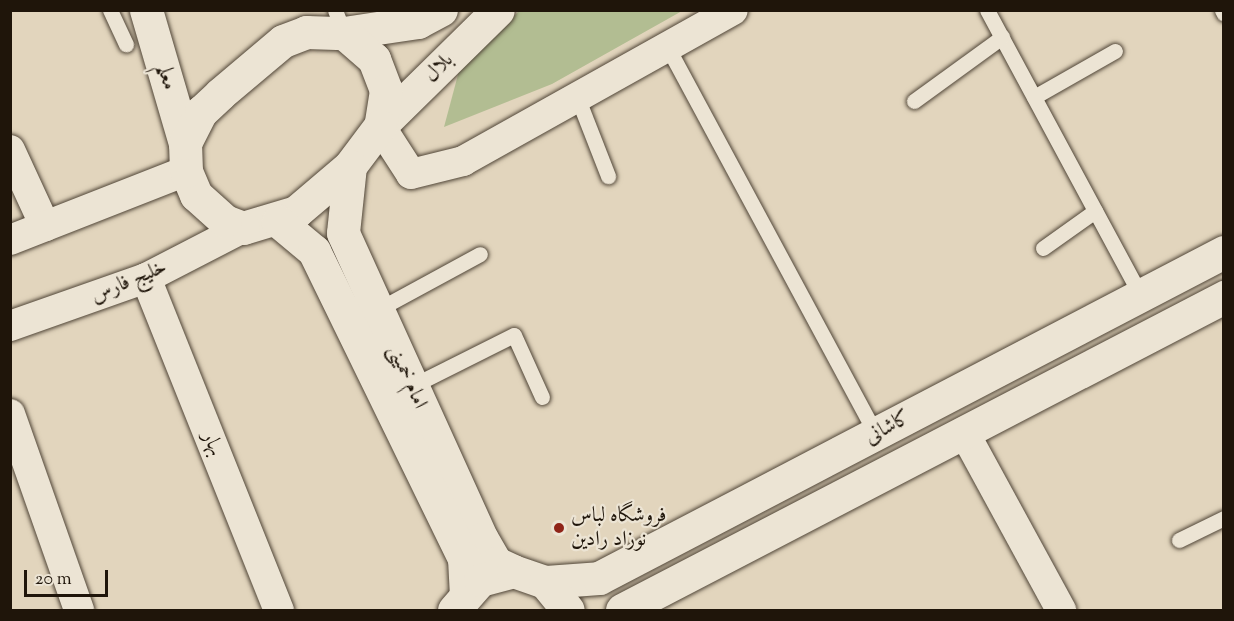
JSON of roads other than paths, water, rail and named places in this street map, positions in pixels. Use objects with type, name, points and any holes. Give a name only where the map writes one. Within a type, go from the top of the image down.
[{"type":"main road","name":"معلم","points":[[146,10],[185,157]]},
{"type":"main road","points":[[340,22],[374,59],[386,90],[380,126],[350,166],[278,221],[243,228],[208,210],[185,157],[201,112],[297,21],[418,22],[441,10]]},
{"type":"main road","name":"بلال","points":[[380,126],[498,10]]},
{"type":"main road","name":"امام خمینی","points":[[350,166],[343,232],[410,387],[482,539],[496,563],[513,572]]},
{"type":"main road","name":"امام خمینی","points":[[278,221],[314,250],[464,558],[460,601]]},
{"type":"main road","name":"کاشانی","points":[[546,582],[599,578],[1224,252]]},
{"type":"main road","name":"کاشانی","points":[[622,610],[1224,297]]},
{"type":"main road","points":[[460,601],[495,573],[513,572],[546,582],[568,610]]},
{"type":"street","points":[[380,126],[411,174],[463,161],[578,99],[733,10]]},
{"type":"street","points":[[10,150],[45,226]]},
{"type":"street","points":[[10,240],[45,226],[185,157]]},
{"type":"street","name":"خلیج فارس","points":[[10,326],[146,278],[243,228]]},
{"type":"street","name":"بهار","points":[[146,278],[279,610]]},
{"type":"street","points":[[10,414],[80,610]]},
{"type":"street","points":[[964,432],[1061,610]]},
{"type":"lane","points":[[110,10],[126,45]]},
{"type":"lane","points":[[987,10],[1141,296]]},
{"type":"lane","points":[[914,101],[1002,37]]},
{"type":"lane","points":[[668,48],[876,434]]},
{"type":"lane","points":[[1034,97],[1115,51]]},
{"type":"lane","points":[[578,99],[608,176]]},
{"type":"lane","points":[[1043,248],[1095,211]]},
{"type":"lane","points":[[377,310],[480,254]]},
{"type":"lane","points":[[410,387],[514,335],[542,397]]},
{"type":"lane","points":[[1179,540],[1224,518]]},
{"type":"place","name":"فروشگاه لباس نوزاد رادین","points":[[559,528]]}]
